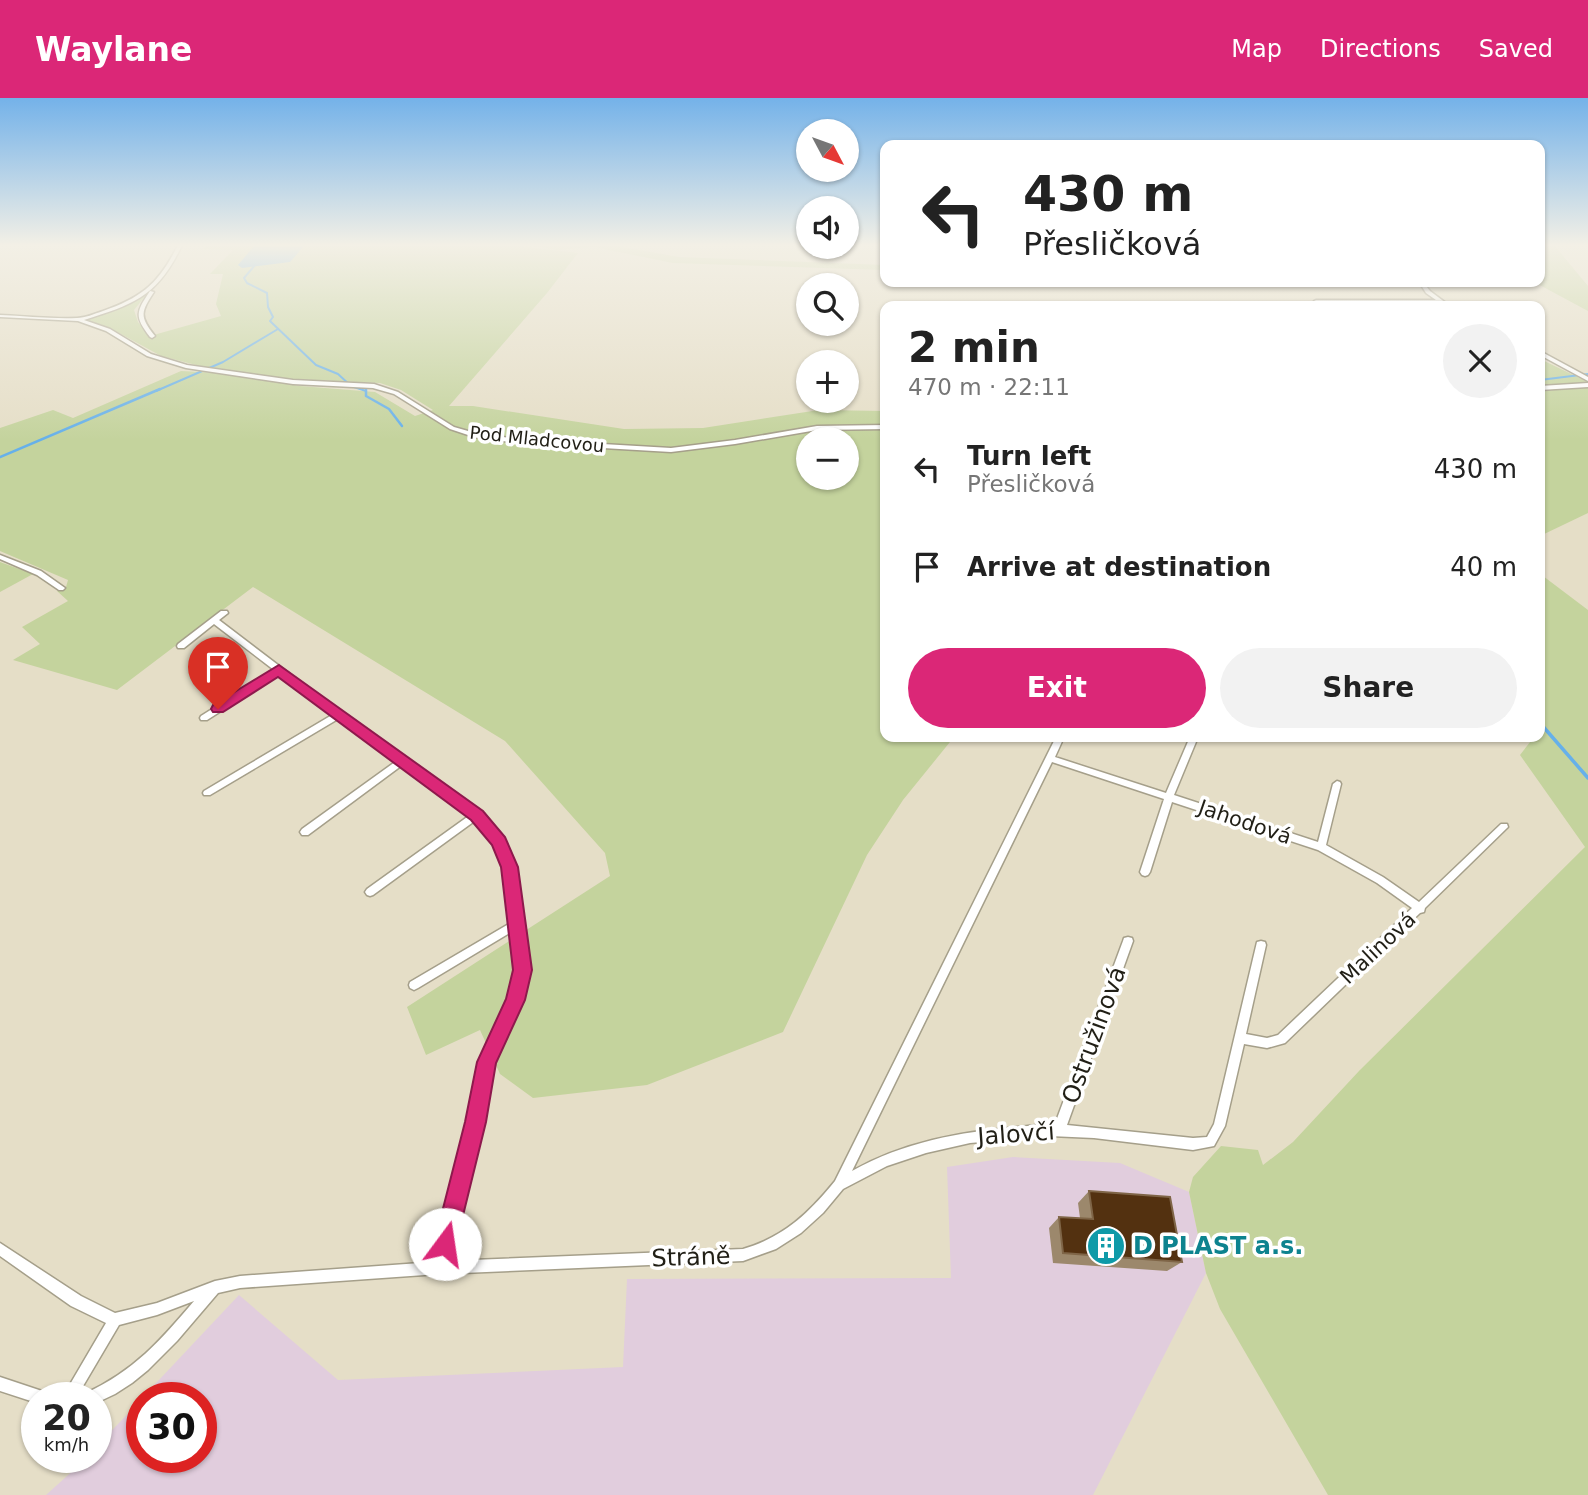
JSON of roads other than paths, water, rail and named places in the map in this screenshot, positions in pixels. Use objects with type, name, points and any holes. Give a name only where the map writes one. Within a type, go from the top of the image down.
[{"type":"street","points":[[79,320],[107,310]]},
{"type":"street","points":[[138,310],[138,316],[152,336]]},
{"type":"street","name":"Pod Mladcovou","points":[[0,316],[79,320],[108,330],[149,355],[174,363],[293,382],[360,385],[396,393],[439,422],[464,432],[517,441],[671,450],[817,428],[880,428]]},
{"type":"street","points":[[1545,356],[1588,379]]},
{"type":"street","points":[[1545,388],[1588,385]]},
{"type":"street","points":[[0,557],[39,573],[61,588]]},
{"type":"street","points":[[181,646],[224,613]]},
{"type":"street","points":[[214,621],[401,762],[477,815],[499,842],[510,867],[523,970],[516,1000],[486,1062],[476,1122],[439,1268]]},
{"type":"street","points":[[204,718],[279,670]]},
{"type":"street","points":[[208,793],[338,715]]},
{"type":"street","name":"Stráně","points":[[115,1320],[156,1309],[215,1287],[240,1282],[336,1273],[743,1255],[764,1250],[784,1240],[808,1220],[839,1185],[1057,742]]},
{"type":"street","name":"Jahodová","points":[[1145,872],[1170,796],[1192,742]]},
{"type":"street","name":"Jahodová","points":[[1049,758],[1321,847],[1380,880],[1420,908]]},
{"type":"street","points":[[305,832],[401,762]]},
{"type":"street","name":"Jahodová","points":[[1321,847],[1337,784]]},
{"type":"street","points":[[370,892],[477,815]]},
{"type":"street","name":"Malinová","points":[[1241,1038],[1267,1043],[1281,1039],[1504,827]]},
{"type":"street","points":[[414,985],[517,924]]},
{"type":"street","name":"Ostružinová","points":[[1059,1130],[1128,941]]},
{"type":"street","points":[[1241,1038],[1261,945]]},
{"type":"street","name":"Jalovčí","points":[[839,1185],[880,1162],[942,1141],[985,1135],[1059,1130],[1202,1144],[1210,1142],[1219,1126],[1241,1038]]},
{"type":"street","points":[[0,1249],[76,1301],[115,1320],[78,1382]]},
{"type":"street","points":[[112,1390],[139,1372],[215,1287]]},
{"type":"street","points":[[0,1384],[21,1391]]},
{"type":"waterway","points":[[270,310],[273,317],[270,321],[316,365],[338,374],[351,386],[366,391]]},
{"type":"waterway","points":[[156,391],[223,362],[278,329]]},
{"type":"waterway","points":[[1545,379],[1588,374]]},
{"type":"waterway","points":[[0,457],[160,389]]},
{"type":"waterway","points":[[366,391],[366,396],[389,409],[402,426]]},
{"type":"waterway","points":[[1545,729],[1588,778]]},
{"type":"place","name":"D PLAST a.s.","points":[[1106,1246]]}]
